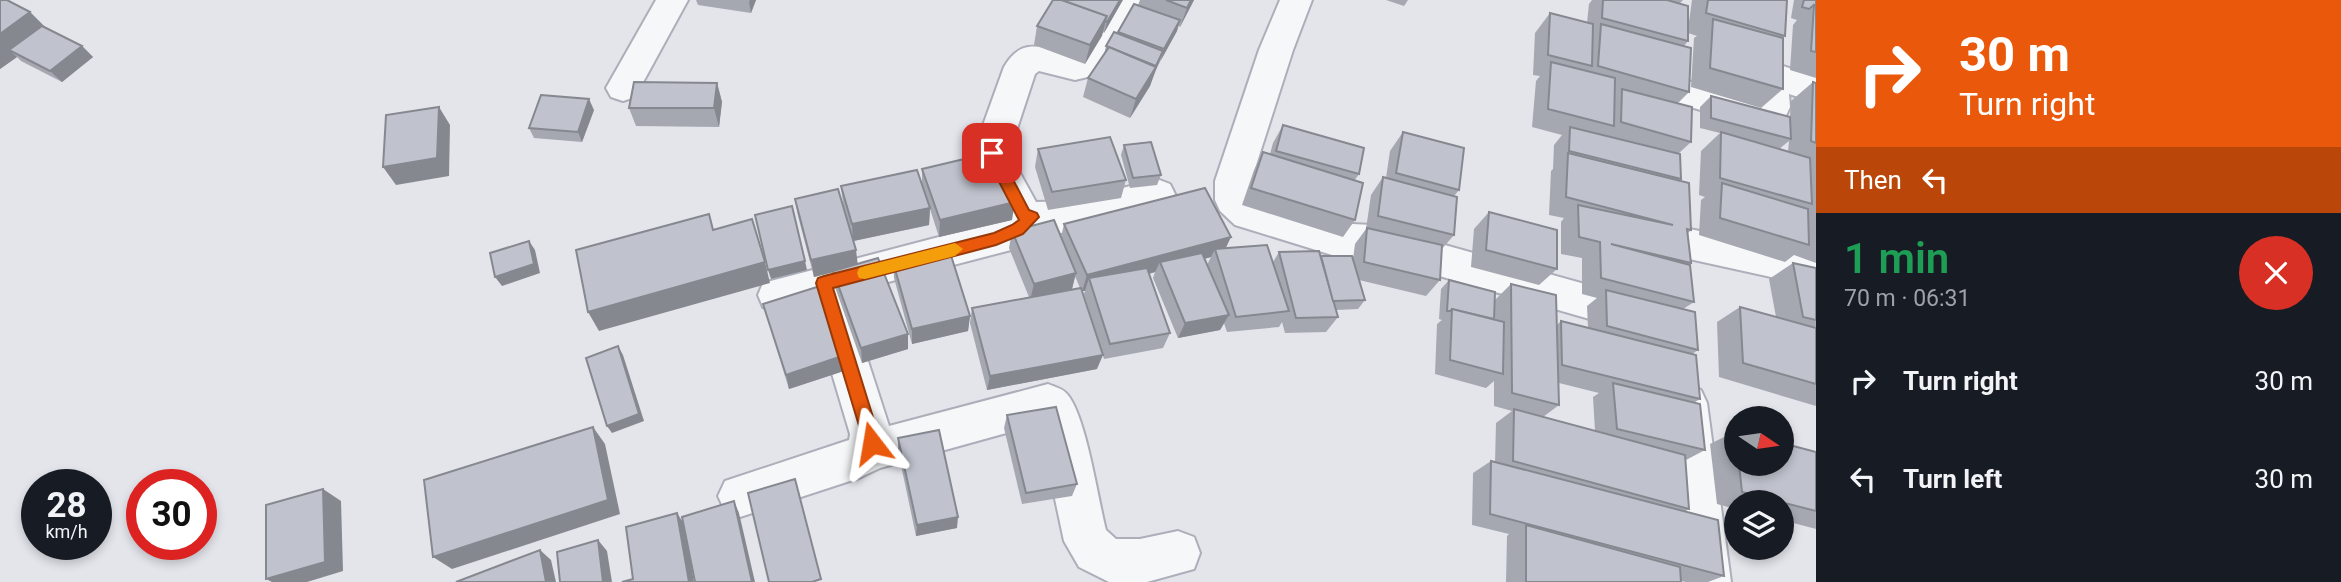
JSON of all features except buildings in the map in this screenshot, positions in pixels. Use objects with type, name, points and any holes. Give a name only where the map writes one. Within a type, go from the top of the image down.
[{"type":"street","points":[[623,88],[671,0]]},
{"type":"street","points":[[1128,0],[1088,65],[1075,67],[1034,57],[1021,67],[992,153],[1024,215],[1041,220],[1065,218],[1157,194]]},
{"type":"street","points":[[1296,0],[1276,50],[1233,181],[1233,200],[1248,214],[1332,239],[1373,241],[1677,327],[1677,202]]},
{"type":"street","points":[[1678,94],[1765,115],[1771,113],[1772,62],[1816,90]]},
{"type":"street","points":[[777,295],[1011,234],[1031,217]]},
{"type":"street","points":[[1676,279],[1816,271]]},
{"type":"street","points":[[824,283],[871,434],[869,451]]},
{"type":"street","points":[[1682,367],[1709,582]]},
{"type":"street","points":[[740,496],[859,458],[869,451],[1048,403],[1055,410],[1060,424],[1086,541],[1093,552],[1106,561],[1121,563],[1178,553]]},
{"type":"slow traffic","points":[[865,273],[955,249]]},
{"type":"route","points":[[872,443],[824,283],[996,239],[1018,230],[1031,217],[1024,215],[992,153]]}]
